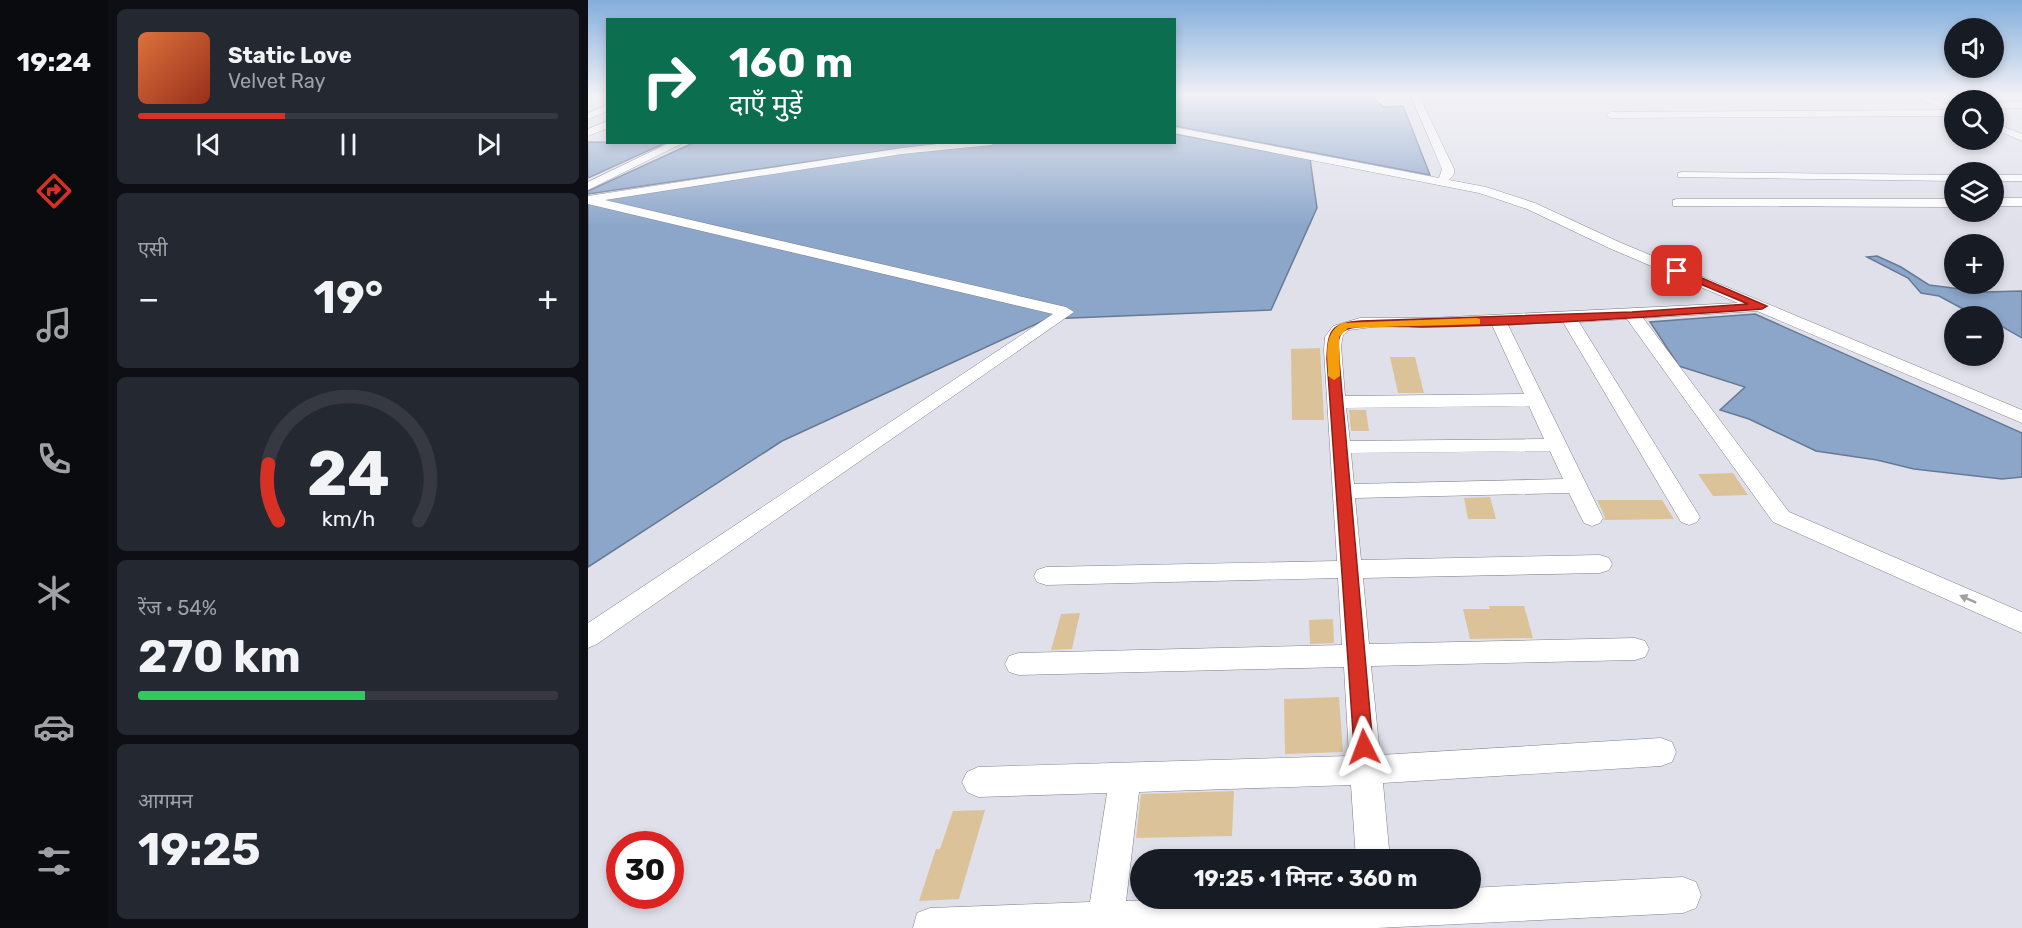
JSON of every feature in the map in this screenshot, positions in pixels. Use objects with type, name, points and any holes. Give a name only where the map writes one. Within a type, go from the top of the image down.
[{"type":"street","points":[[1222,139],[1442,182],[1493,193],[1532,206],[1614,245],[2022,417]]},
{"type":"street","points":[[1435,139],[1448,169],[1448,174],[1442,182]]},
{"type":"street","points":[[588,186],[676,144]]},
{"type":"street","points":[[588,200],[902,152],[973,144]]},
{"type":"street","points":[[1682,175],[1944,178]]},
{"type":"street","points":[[2004,178],[2022,178]]},
{"type":"street","points":[[588,200],[1066,312],[588,637]]},
{"type":"street","points":[[1677,203],[1944,202]]},
{"type":"street","points":[[2004,202],[2022,202]]},
{"type":"street","points":[[1372,849],[1336,402],[1333,337],[1338,329],[1345,325],[1632,315],[1762,306]]},
{"type":"street","points":[[1632,315],[1781,517],[2022,623]]},
{"type":"street","points":[[1568,317],[1689,517]]},
{"type":"street","points":[[1498,320],[1592,518]]},
{"type":"street","points":[[1336,402],[1537,400]]},
{"type":"street","points":[[1340,447],[1557,444]]},
{"type":"street","points":[[1342,490],[1577,486]]},
{"type":"street","points":[[1046,576],[1600,564]]},
{"type":"street","points":[[1020,664],[1635,649]]},
{"type":"street","points":[[978,782],[1365,770],[1661,752]]},
{"type":"street","points":[[1105,924],[1125,778]]},
{"type":"street","points":[[930,926],[1105,924],[1683,895]]},
{"type":"water","points":[[1176,139],[1204,139],[1310,159],[1317,208],[1271,310],[1047,319],[782,441],[588,567],[588,198],[902,151],[976,144],[1176,144]]},
{"type":"water","points":[[1244,139],[1416,139],[1430,175]]},
{"type":"water","points":[[588,142],[663,144],[588,178]]},
{"type":"water","points":[[691,144],[950,144],[896,149],[588,194],[588,191]]},
{"type":"water","points":[[1877,256],[1901,267],[1929,285],[1944,287],[1944,294],[2004,294],[2004,291],[2022,291],[2022,338],[2004,328],[2004,306],[1958,306],[1939,296],[1921,293],[1908,278],[1867,257]]},
{"type":"water","points":[[1755,314],[2022,433],[2022,477],[2002,479],[1914,469],[1877,460],[1816,451],[1749,419],[1720,410],[1745,387],[1679,366],[1650,322]]},
{"type":"building","points":[[1320,348],[1324,420],[1292,420],[1291,349]]},
{"type":"building","points":[[1390,357],[1415,357],[1424,393],[1398,393]]},
{"type":"building","points":[[1349,410],[1366,410],[1369,431],[1351,431]]},
{"type":"building","points":[[1733,473],[1748,495],[1713,496],[1698,474]]},
{"type":"building","points":[[1490,497],[1496,519],[1468,519],[1464,498]]},
{"type":"building","points":[[1597,500],[1662,500],[1674,519],[1604,520],[1605,517]]},
{"type":"building","points":[[1489,606],[1524,606],[1533,638],[1470,639],[1463,609],[1490,609]]},
{"type":"building","points":[[1080,613],[1072,649],[1051,650],[1061,614]]},
{"type":"building","points":[[1333,619],[1334,643],[1310,644],[1309,620]]},
{"type":"building","points":[[1339,697],[1343,752],[1285,754],[1284,699]]},
{"type":"building","points":[[1234,791],[1232,836],[1136,838],[1141,794]]},
{"type":"building","points":[[985,810],[959,899],[919,901],[936,849],[940,849],[953,811]]},
{"type":"slow traffic","points":[[1334,376],[1333,337],[1338,329],[1345,325],[1476,321]]},
{"type":"route","points":[[1364,747],[1332,349],[1333,337],[1338,329],[1345,325],[1361,324],[1425,324],[1632,315],[1762,306],[1677,271]]}]
